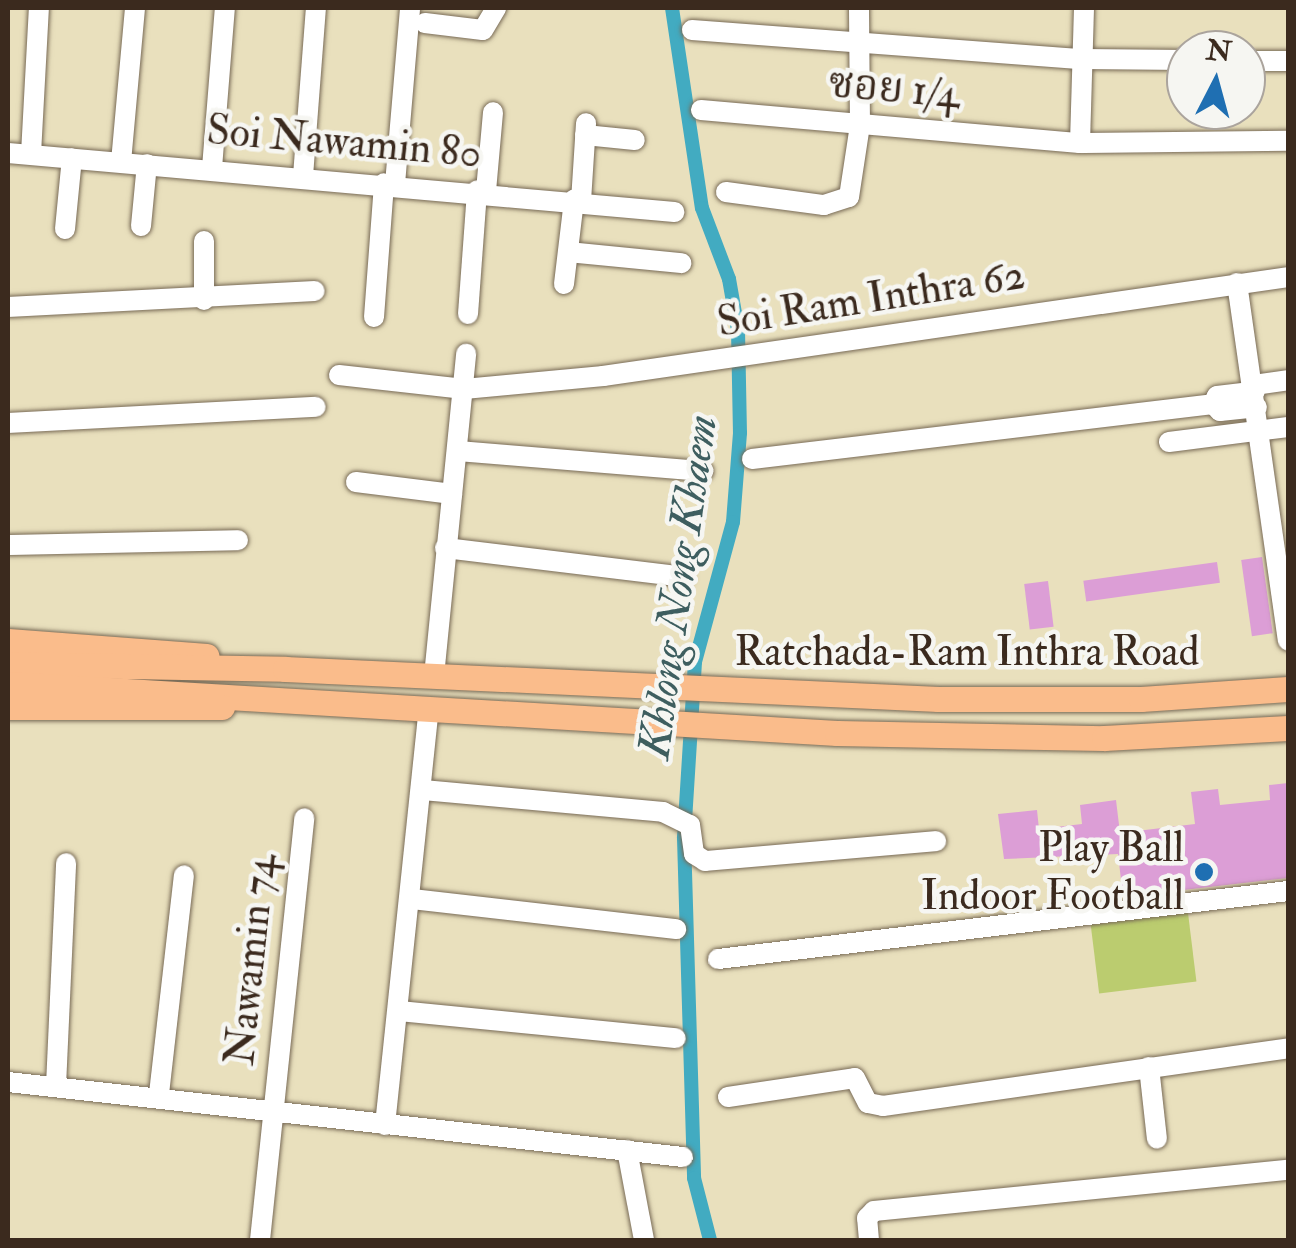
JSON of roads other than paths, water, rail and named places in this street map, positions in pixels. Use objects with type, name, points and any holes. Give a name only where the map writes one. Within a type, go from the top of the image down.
[{"type":"main road","name":"Ratchada-Ram Inthra Road","points":[[8,641],[112,644],[285,669]]},
{"type":"main road","name":"Ratchada-Ram Inthra Road","points":[[8,664],[285,669],[694,689],[1073,701],[1288,689]]},
{"type":"main road","name":"Ratchada-Ram Inthra Road","points":[[8,684],[317,700],[691,728],[1035,739],[1288,728]]},
{"type":"main road","name":"Ratchada-Ram Inthra Road","points":[[8,708],[183,709],[317,700]]},
{"type":"street","points":[[31,154],[39,8]]},
{"type":"street","points":[[121,162],[135,8]]},
{"type":"street","points":[[212,168],[225,8]]},
{"type":"street","points":[[303,176],[316,8]]},
{"type":"street","points":[[374,317],[389,184],[417,16],[482,30],[496,8]]},
{"type":"street","points":[[726,192],[824,204],[838,203],[853,189],[860,125],[859,8]]},
{"type":"street","points":[[1080,143],[1084,8]]},
{"type":"street","points":[[692,30],[1082,59],[1166,60]]},
{"type":"street","name":"ซอย 1/4","points":[[702,110],[1080,143],[1288,141]]},
{"type":"street","points":[[468,314],[493,112]]},
{"type":"street","points":[[564,284],[586,129],[635,140]]},
{"type":"street","name":"Soi Nawamin 80","points":[[8,153],[482,190],[674,212]]},
{"type":"street","points":[[66,229],[72,158]]},
{"type":"street","points":[[141,226],[148,164]]},
{"type":"street","points":[[204,241],[204,300]]},
{"type":"street","points":[[568,252],[681,263]]},
{"type":"street","name":"Soi Ram Inthra 62","points":[[339,375],[465,383],[738,359],[1288,277]]},
{"type":"street","points":[[1238,283],[1282,537],[1288,640]]},
{"type":"street","points":[[8,307],[204,300],[315,291]]},
{"type":"street","points":[[434,676],[466,354]]},
{"type":"street","points":[[752,459],[1213,404],[1220,411],[1254,390],[1288,380]]},
{"type":"street","points":[[8,422],[316,408]]},
{"type":"street","points":[[1169,442],[1288,427]]},
{"type":"street","points":[[458,451],[703,472]]},
{"type":"street","points":[[356,482],[452,494]]},
{"type":"street","points":[[8,544],[238,540]]},
{"type":"street","points":[[445,548],[683,577]]},
{"type":"street","points":[[385,1125],[412,900],[429,709]]},
{"type":"street","points":[[423,790],[664,812],[690,825],[694,854],[705,861],[936,842]]},
{"type":"street","name":"Nawamin 74","points":[[260,1240],[304,818]]},
{"type":"street","points":[[56,1086],[66,863]]},
{"type":"street","points":[[159,1094],[184,875]]},
{"type":"street","points":[[718,958],[1288,892]]},
{"type":"street","points":[[412,900],[676,929]]},
{"type":"street","points":[[399,1011],[676,1038]]},
{"type":"street","points":[[728,1097],[855,1078],[868,1102],[883,1106],[1288,1048]]},
{"type":"street","points":[[1149,1067],[1157,1139]]},
{"type":"street","name":"Nawamin 74","points":[[8,1082],[159,1094],[385,1125],[683,1157]]},
{"type":"street","points":[[627,1150],[644,1240]]},
{"type":"street","points":[[869,1240],[868,1218],[874,1211],[1288,1170]]},
{"type":"waterway","name":"Khlong Nong Khaem","points":[[672,8],[702,208],[729,279],[738,330],[740,433],[733,522],[695,662],[684,838],[694,1178],[710,1240]]},
{"type":"place","name":"Play Ball Indoor Football","points":[[1204,872]]}]
